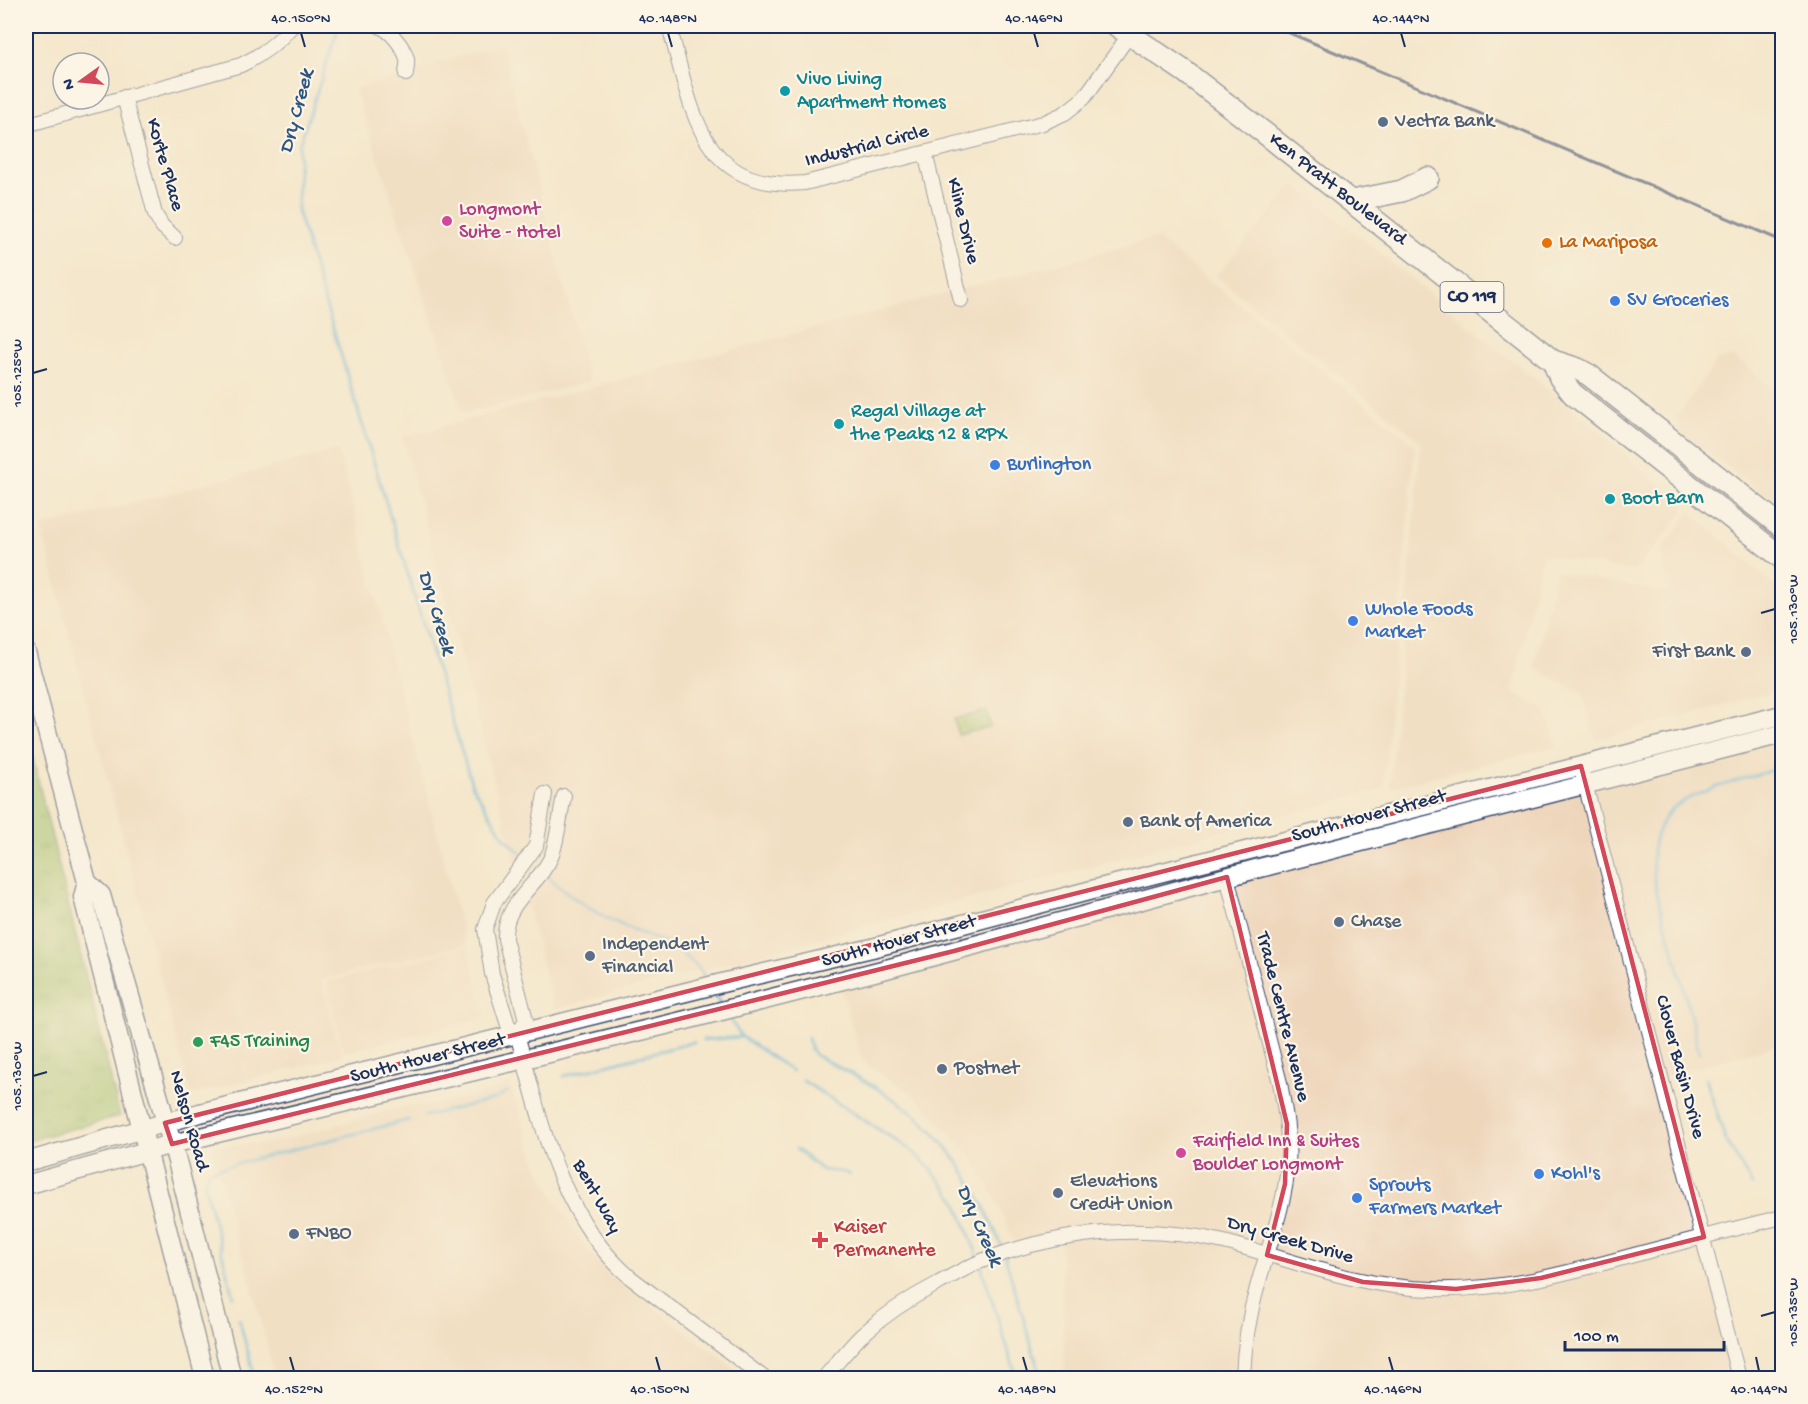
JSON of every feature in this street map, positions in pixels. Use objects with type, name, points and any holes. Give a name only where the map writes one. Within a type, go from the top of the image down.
[{"type":"highway","name":"Ken Pratt Boulevard","points":[[1124,30],[1184,71],[1352,201],[1553,362],[1578,369],[1589,375],[1782,527]]},
{"type":"highway","points":[[1352,201],[1402,191],[1428,178]]},
{"type":"highway","name":"Ken Pratt Boulevard","points":[[1553,362],[1560,378],[1574,394],[1782,558]]},
{"type":"main road","name":"Nelson Road","points":[[26,652],[87,882],[101,895],[172,1144],[232,1378]]},
{"type":"main road","name":"South Hover Street","points":[[26,1162],[165,1123],[726,982],[872,948],[1782,715]]},
{"type":"main road","name":"South Hover Street","points":[[26,1185],[172,1144],[719,1012],[1227,877],[1782,734]]},
{"type":"main road","points":[[1221,857],[1227,877]]},
{"type":"main road","name":"Nelson Road","points":[[87,882],[82,897],[205,1378]]},
{"type":"main road","points":[[198,1351],[215,1378]]},
{"type":"street","points":[[26,125],[240,65],[262,55],[292,26]]},
{"type":"street","points":[[379,26],[383,27],[397,42],[407,59],[406,74]]},
{"type":"street","name":"Industrial Circle","points":[[669,26],[698,125],[709,146],[720,159],[738,172],[760,181],[782,185],[805,183],[1043,123],[1065,113],[1084,98],[1124,30]]},
{"type":"street","name":"Korte Place","points":[[124,97],[155,214],[162,226],[176,238]]},
{"type":"street","name":"Kline Drive","points":[[925,153],[961,300]]},
{"type":"street","name":"Clover Basin Drive","points":[[1581,766],[1739,1378]]},
{"type":"street","name":"Bent Way","points":[[545,794],[536,846],[494,903],[485,929],[492,974],[508,1024],[517,1034],[550,1150],[574,1205],[599,1246],[631,1278],[764,1378]]},
{"type":"street","name":"Bent Way","points":[[517,1034],[526,1020],[505,939],[505,927],[511,912],[551,856],[564,796]]},
{"type":"street","name":"Trade Centre Avenue","points":[[1227,877],[1286,1114],[1288,1149],[1285,1184],[1248,1324],[1243,1378]]},
{"type":"street","name":"Dry Creek Drive","points":[[824,1378],[852,1345],[882,1319],[911,1299],[987,1259],[1065,1237],[1144,1230],[1192,1235],[1363,1282],[1403,1288],[1456,1289],[1522,1283],[1782,1217]]},
{"type":"highlighted area","points":[[1581,766],[1704,1237],[1541,1278],[1456,1289],[1363,1282],[1267,1255],[1285,1184],[1287,1124],[1227,877],[954,951],[172,1144],[165,1123]]},
{"type":"shaded area","points":[[501,44],[589,382],[463,414],[355,89]]},
{"type":"shaded area","points":[[1295,184],[1589,423],[1686,508],[1635,571],[1542,555],[1512,693],[1546,710],[1558,746],[1390,788],[1421,442],[1216,276]]},
{"type":"shaded area","points":[[1156,238],[1415,445],[1383,789],[554,1009],[403,437]]},
{"type":"shaded area","points":[[1735,357],[1773,389],[1782,391],[1782,506],[1681,433],[1676,418],[1717,360]]},
{"type":"shaded area","points":[[338,450],[466,945],[321,980],[342,1056],[191,1095],[41,527]]},
{"type":"shaded area","points":[[1691,512],[1782,593],[1782,685],[1779,690],[1595,740],[1582,694],[1534,667],[1556,572],[1669,593],[1661,551]]},
{"type":"shaded area","points":[[1782,734],[1782,1044],[1662,1076],[1586,785]]},
{"type":"shaded area","points":[[1585,785],[1739,1378],[1065,1378],[1060,1239],[1017,1249],[996,1200],[973,1158],[915,1096],[871,1067],[861,1057],[839,981]]},
{"type":"shaded area","points":[[468,947],[486,1017],[344,1053],[326,982]]},
{"type":"shaded area","points":[[510,1083],[536,1162],[556,1201],[580,1240],[595,1259],[614,1278],[747,1378],[275,1378],[248,1272],[212,1147],[286,1139],[408,1106],[437,1104],[484,1093]]},
{"type":"green space","points":[[987,711],[991,727],[958,735],[954,719]]},
{"type":"green space","points":[[26,731],[120,1116],[26,1141]]},
{"type":"waterway","name":"Dry Creek","points":[[339,26],[299,146],[297,210],[472,785],[504,837],[523,855]]},
{"type":"waterway","points":[[1699,1053],[1682,980],[1658,899],[1654,878],[1655,839],[1663,821],[1676,806],[1685,800],[1782,767]]},
{"type":"waterway","name":"Dry Creek","points":[[546,875],[595,912],[660,941],[686,956],[707,980]]},
{"type":"waterway","name":"Dry Creek","points":[[713,991],[721,1006]]},
{"type":"waterway","name":"Dry Creek","points":[[728,1017],[742,1037],[792,1071]]},
{"type":"waterway","points":[[703,1040],[742,1037]]},
{"type":"waterway","points":[[808,1038],[815,1055],[888,1095],[910,1111],[941,1140],[966,1174],[1003,1250]]},
{"type":"waterway","points":[[564,1076],[694,1042]]},
{"type":"waterway","points":[[1706,1079],[1725,1138],[1752,1185]]},
{"type":"waterway","name":"Dry Creek","points":[[802,1080],[912,1151],[931,1169],[956,1201],[978,1257]]},
{"type":"waterway","points":[[425,1116],[495,1099],[507,1092]]},
{"type":"waterway","points":[[233,1296],[205,1187],[206,1175],[212,1170],[409,1120]]},
{"type":"waterway","points":[[796,1149],[822,1170],[850,1175]]},
{"type":"waterway","points":[[1005,1256],[1041,1378]]},
{"type":"waterway","name":"Dry Creek","points":[[981,1266],[1017,1378]]},
{"type":"waterway","points":[[239,1319],[255,1378]]},
{"type":"railway","points":[[1273,26],[1782,241]]},
{"type":"place","name":"Vivo Living Apartment Homes","points":[[785,91]]},
{"type":"place","name":"Vectra Bank","points":[[1383,122]]},
{"type":"place","name":"Longmont Suite - Hotel","points":[[447,221]]},
{"type":"place","name":"La Mariposa","points":[[1547,243]]},
{"type":"place","name":"SV Groceries","points":[[1615,301]]},
{"type":"place","name":"Regal Village at the Peaks 12 & RPX","points":[[839,424]]},
{"type":"place","name":"Burlington","points":[[995,465]]},
{"type":"place","name":"Boot Barn","points":[[1610,499]]},
{"type":"place","name":"Whole Foods Market","points":[[1353,621]]},
{"type":"place","name":"First Bank","points":[[1746,652]]},
{"type":"place","name":"Bank of America","points":[[1128,822]]},
{"type":"place","name":"Chase","points":[[1339,922]]},
{"type":"place","name":"Independent Financial","points":[[590,956]]},
{"type":"place","name":"F45 Training","points":[[198,1042]]},
{"type":"place","name":"Postnet","points":[[942,1069]]},
{"type":"place","name":"Fairfield Inn & Suites Boulder Longmont","points":[[1181,1153]]},
{"type":"place","name":"Kohl's","points":[[1539,1174]]},
{"type":"place","name":"Elevations Credit Union","points":[[1058,1193]]},
{"type":"place","name":"Sprouts Farmers Market","points":[[1357,1198]]},
{"type":"place","name":"FNBO","points":[[294,1234]]},
{"type":"place","name":"Kaiser Permanente","points":[[820,1240]]}]
